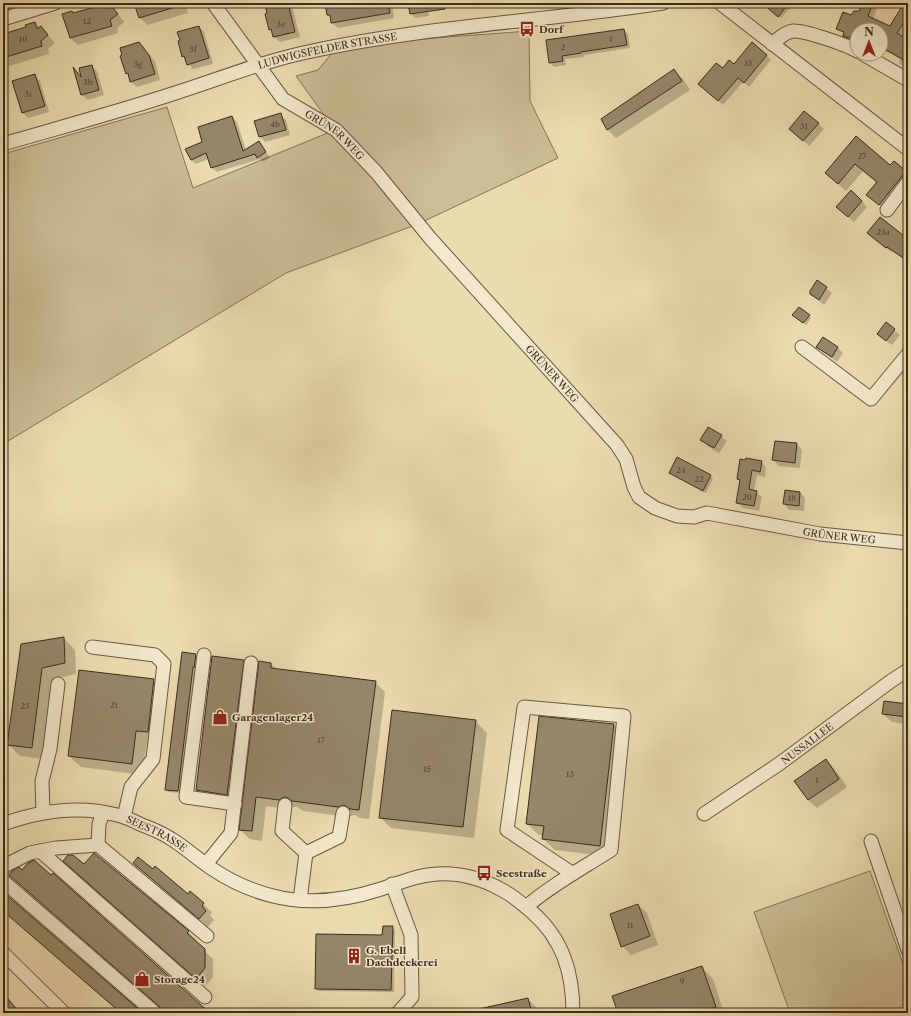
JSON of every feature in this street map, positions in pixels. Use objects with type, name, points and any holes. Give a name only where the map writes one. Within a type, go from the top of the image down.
[{"type":"street","points":[[3,19],[55,3]]},
{"type":"street","name":"GRÜNER WEG","points":[[213,3],[259,64],[283,99],[336,130],[376,172],[430,238],[617,445],[626,459],[634,487],[639,497],[656,508],[677,516],[694,517],[707,513],[820,534],[908,543]]},
{"type":"street","name":"LUDWIGSFELDER STRASSE","points":[[3,144],[170,95],[259,64],[312,51],[393,36],[578,15],[663,3]]},
{"type":"street","points":[[720,3],[908,149]]},
{"type":"street","points":[[772,44],[781,36],[793,31],[804,32],[849,48]]},
{"type":"street","points":[[877,62],[908,80]]},
{"type":"street","points":[[887,210],[908,182]]},
{"type":"street","points":[[802,347],[871,399],[908,354]]},
{"type":"street","points":[[92,647],[156,655],[164,664],[153,759],[131,787],[124,817]]},
{"type":"street","points":[[204,655],[186,797],[235,804]]},
{"type":"street","points":[[206,864],[231,833],[251,663]]},
{"type":"street","name":"NUSSALLEE","points":[[704,814],[779,764],[908,670]]},
{"type":"street","points":[[43,812],[42,781],[50,750],[58,684]]},
{"type":"street","points":[[526,907],[538,896],[573,874],[611,850],[624,716],[524,707],[507,830],[573,874]]},
{"type":"street","points":[[285,805],[282,831],[306,853]]},
{"type":"street","name":"SEESTRASSE","points":[[3,824],[22,817],[43,812],[78,809],[124,817],[172,839],[213,870],[232,880],[256,891],[275,897],[300,900],[316,901],[352,897],[408,879],[437,874],[474,878],[503,890],[544,923],[556,940],[564,956],[570,975],[573,1013]]},
{"type":"street","points":[[98,845],[99,824],[103,813]]},
{"type":"street","points":[[306,853],[339,837],[343,813]]},
{"type":"street","points":[[871,841],[908,950]]},
{"type":"street","points":[[3,868],[30,853],[98,845],[207,936]]},
{"type":"street","points":[[40,851],[205,996]]},
{"type":"street","points":[[300,900],[306,853]]},
{"type":"street","points":[[3,881],[154,1013]]},
{"type":"street","points":[[392,884],[411,935],[412,997],[398,1013]]},
{"type":"street","points":[[3,953],[64,1013]]},
{"type":"shaded area","points":[[529,31],[530,101],[558,158],[418,224],[286,273],[3,444],[3,154],[167,107],[193,188],[335,130],[296,76],[318,70],[332,53],[394,41]]},
{"type":"shaded area","points":[[870,871],[908,978],[908,1013],[790,1013],[754,912]]},
{"type":"building","points":[[94,3],[109,3],[118,14],[110,20],[112,26],[70,38],[62,14],[72,11],[73,13],[95,7]]},
{"type":"building","points":[[134,3],[179,3],[179,6],[139,18]]},
{"type":"building","points":[[272,3],[288,3],[295,32],[273,37],[271,29],[269,30],[265,14],[267,13],[265,5]]},
{"type":"building","points":[[325,3],[388,3],[390,13],[331,23],[330,15],[327,15]]},
{"type":"building","points":[[408,3],[444,3],[445,9],[410,14]]},
{"type":"building","points":[[762,3],[789,3],[778,17]]},
{"type":"building","points":[[862,3],[873,3],[868,16],[881,22],[849,22],[849,38],[843,36],[844,32],[836,29],[843,12],[851,15],[854,11],[859,11]]},
{"type":"building","points":[[904,3],[908,3],[908,16],[897,33],[908,40],[908,63],[889,52],[889,26]]},
{"type":"building","points":[[35,22],[37,29],[41,26],[48,35],[41,41],[42,46],[3,58],[3,34],[26,27],[25,25]]},
{"type":"building","points":[[199,26],[209,58],[187,65],[184,56],[182,57],[178,41],[180,40],[177,32]]},
{"type":"building","points":[[624,29],[627,45],[562,56],[563,61],[549,63],[546,40]]},
{"type":"building","points":[[139,42],[149,55],[155,74],[130,82],[128,73],[126,74],[120,56],[122,55],[120,48]]},
{"type":"building","points":[[752,42],[767,55],[744,83],[738,78],[718,101],[698,84],[716,63],[723,68],[729,60],[734,64]]},
{"type":"building","points":[[92,65],[99,90],[81,95],[73,67],[81,77],[79,68]]},
{"type":"building","points":[[674,69],[682,81],[607,130],[601,119]]},
{"type":"building","points":[[35,74],[45,106],[22,113],[12,81]]},
{"type":"building","points":[[804,111],[819,123],[803,141],[789,129]]},
{"type":"building","points":[[281,113],[286,130],[259,137],[254,121]]},
{"type":"building","points":[[232,116],[243,151],[259,141],[266,152],[257,158],[255,154],[211,168],[206,153],[191,160],[185,149],[202,142],[198,127]]},
{"type":"building","points":[[856,136],[890,165],[894,161],[906,171],[879,205],[866,195],[877,182],[855,164],[838,184],[825,173]]},
{"type":"building","points":[[851,190],[862,201],[848,217],[836,207]]},
{"type":"building","points":[[880,217],[908,239],[908,261],[887,247],[886,248],[867,233]]},
{"type":"building","points":[[817,280],[827,287],[819,300],[810,294],[810,291]]},
{"type":"building","points":[[799,307],[810,315],[803,323],[792,315]]},
{"type":"building","points":[[886,322],[895,329],[886,341],[877,334]]},
{"type":"building","points":[[823,337],[838,347],[832,357],[816,347]]},
{"type":"building","points":[[708,427],[722,435],[714,448],[700,440]]},
{"type":"building","points":[[775,441],[797,443],[795,463],[772,460]]},
{"type":"building","points":[[677,457],[711,475],[703,491],[669,473]]},
{"type":"building","points":[[746,458],[762,461],[760,472],[752,470],[749,489],[757,491],[754,506],[736,503],[740,480],[737,479],[740,459],[745,460]]},
{"type":"building","points":[[785,490],[800,492],[799,506],[783,504]]},
{"type":"building","points":[[64,637],[65,663],[42,668],[32,748],[7,745],[21,644]]},
{"type":"building","points":[[182,652],[196,654],[194,668],[193,667],[178,791],[165,790]]},
{"type":"building","points":[[212,656],[244,660],[227,795],[196,790]]},
{"type":"building","points":[[259,661],[271,663],[271,668],[376,681],[359,810],[350,809],[344,805],[338,807],[292,801],[286,797],[279,800],[256,797],[252,831],[239,830]]},
{"type":"building","points":[[79,670],[154,679],[148,732],[136,731],[132,764],[68,756]]},
{"type":"building","points":[[884,701],[908,704],[908,717],[882,714]]},
{"type":"building","points":[[392,710],[476,720],[463,827],[379,818]]},
{"type":"building","points":[[539,716],[614,724],[600,846],[542,839],[544,826],[526,824]]},
{"type":"building","points":[[826,759],[839,779],[808,800],[794,781]]},
{"type":"building","points":[[94,853],[189,931],[187,933],[205,949],[205,968],[196,979],[63,861],[68,855],[73,855],[84,864]]},
{"type":"building","points":[[138,857],[153,869],[155,866],[188,894],[190,891],[204,903],[202,906],[206,911],[199,919],[133,863]]},
{"type":"building","points":[[34,860],[51,875],[53,873],[210,1013],[163,1013],[160,1007],[9,875],[12,871],[19,867],[22,870],[28,863]]},
{"type":"building","points":[[3,892],[143,1013],[121,1013],[3,911]]},
{"type":"building","points":[[638,904],[650,936],[621,947],[610,914]]},
{"type":"building","name":"G. Ebell Dachdeckerei","points":[[383,926],[393,926],[391,990],[315,989],[316,934],[382,935]]},
{"type":"building","points":[[702,966],[716,1007],[699,1013],[618,1013],[612,996]]},
{"type":"building","points":[[3,993],[20,1013],[3,1013]]},
{"type":"building","points":[[528,998],[532,1013],[480,1013],[479,1009]]},
{"type":"place","name":"Dorf","points":[[527,29]]},
{"type":"place","name":"Garagenlager24","points":[[220,717]]},
{"type":"place","name":"Seestraße","points":[[484,873]]},
{"type":"place","name":"G. Ebell Dachdeckerei","points":[[354,956]]},
{"type":"place","name":"Storage24","points":[[142,979]]}]
